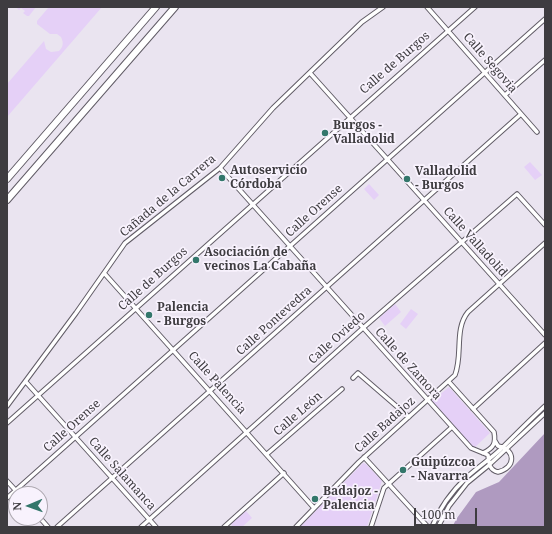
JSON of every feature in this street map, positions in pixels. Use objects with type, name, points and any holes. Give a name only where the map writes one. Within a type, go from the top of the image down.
[{"type":"highway","points":[[7,179],[156,7]]},
{"type":"highway","points":[[7,200],[175,7]]},
{"type":"street","name":"Cañada de la Carrera","points":[[7,406],[26,382],[125,244],[220,168],[273,108],[362,22],[383,7]]},
{"type":"street","name":"Calle Segovia","points":[[427,7],[537,132]]},
{"type":"street","name":"Calle de Burgos","points":[[7,423],[475,7]]},
{"type":"street","name":"Calle Orense","points":[[19,486],[545,19]]},
{"type":"street","points":[[505,95],[545,60]]},
{"type":"street","name":"Calle Valladolid","points":[[310,73],[545,335]]},
{"type":"street","name":"Calle Pontevedra","points":[[56,527],[327,288],[521,114]]},
{"type":"street","name":"Calle de Zamora","points":[[220,168],[470,448],[488,455],[489,460]]},
{"type":"street","name":"Calle Oviedo","points":[[141,527],[363,328],[517,194],[545,225]]},
{"type":"street","name":"Calle Badajoz","points":[[296,527],[364,457],[449,382],[455,375],[459,366],[462,319],[545,242]]},
{"type":"street","name":"Calle Palencia","points":[[104,273],[314,508]]},
{"type":"street","points":[[473,409],[545,343]]},
{"type":"street","points":[[352,378],[358,373],[409,417]]},
{"type":"street","name":"Calle Salamanca","points":[[26,382],[156,527]]},
{"type":"street","points":[[449,382],[493,430],[495,441],[498,446],[505,448],[511,454],[512,460],[507,468],[498,472],[493,470],[489,465],[489,460]]},
{"type":"street","name":"Calle León","points":[[267,454],[342,389]]},
{"type":"street","points":[[438,527],[457,494],[467,483],[489,465],[545,406]]},
{"type":"street","points":[[432,527],[444,503],[455,488],[468,476],[505,448],[545,413]]},
{"type":"street","points":[[371,527],[384,488],[452,427]]},
{"type":"street","points":[[483,453],[492,448],[495,441]]},
{"type":"street","points":[[364,457],[428,527]]},
{"type":"street","points":[[224,527],[284,473]]},
{"type":"shaded area","points":[[16,7],[36,7],[29,16],[27,16],[23,13],[25,11],[21,8],[19,10]]},
{"type":"shaded area","points":[[49,7],[102,7],[7,117],[7,84],[44,41],[46,49],[51,52],[59,51],[62,46],[63,41],[61,37],[57,34],[50,34],[37,24],[37,21]]},
{"type":"shaded area","points":[[530,162],[542,175],[535,180],[524,167]]},
{"type":"shaded area","points":[[369,184],[379,195],[374,200],[364,189]]},
{"type":"shaded area","points":[[395,304],[401,312],[385,326],[379,318]]},
{"type":"shaded area","points":[[411,309],[418,314],[406,329],[400,324]]},
{"type":"shaded area","points":[[449,387],[490,433],[474,448],[432,401]]},
{"type":"shaded area","points":[[545,433],[545,527],[452,527],[476,492],[499,482]]},
{"type":"shaded area","points":[[363,463],[366,464],[382,481],[367,527],[300,527]]},
{"type":"shaded area","points":[[246,511],[252,518],[242,527],[233,527],[231,524]]},
{"type":"place","name":"Burgos - Valladolid","points":[[325,133]]},
{"type":"place","name":"Autoservicio Córdoba","points":[[222,178]]},
{"type":"place","name":"Valladolid - Burgos","points":[[407,179]]},
{"type":"place","name":"Asociación de vecinos La Cabaña","points":[[196,260]]},
{"type":"place","name":"Palencia - Burgos","points":[[149,315]]},
{"type":"place","name":"Guipúzcoa - Navarra","points":[[403,470]]},
{"type":"place","name":"Badajoz - Palencia","points":[[315,499]]}]
